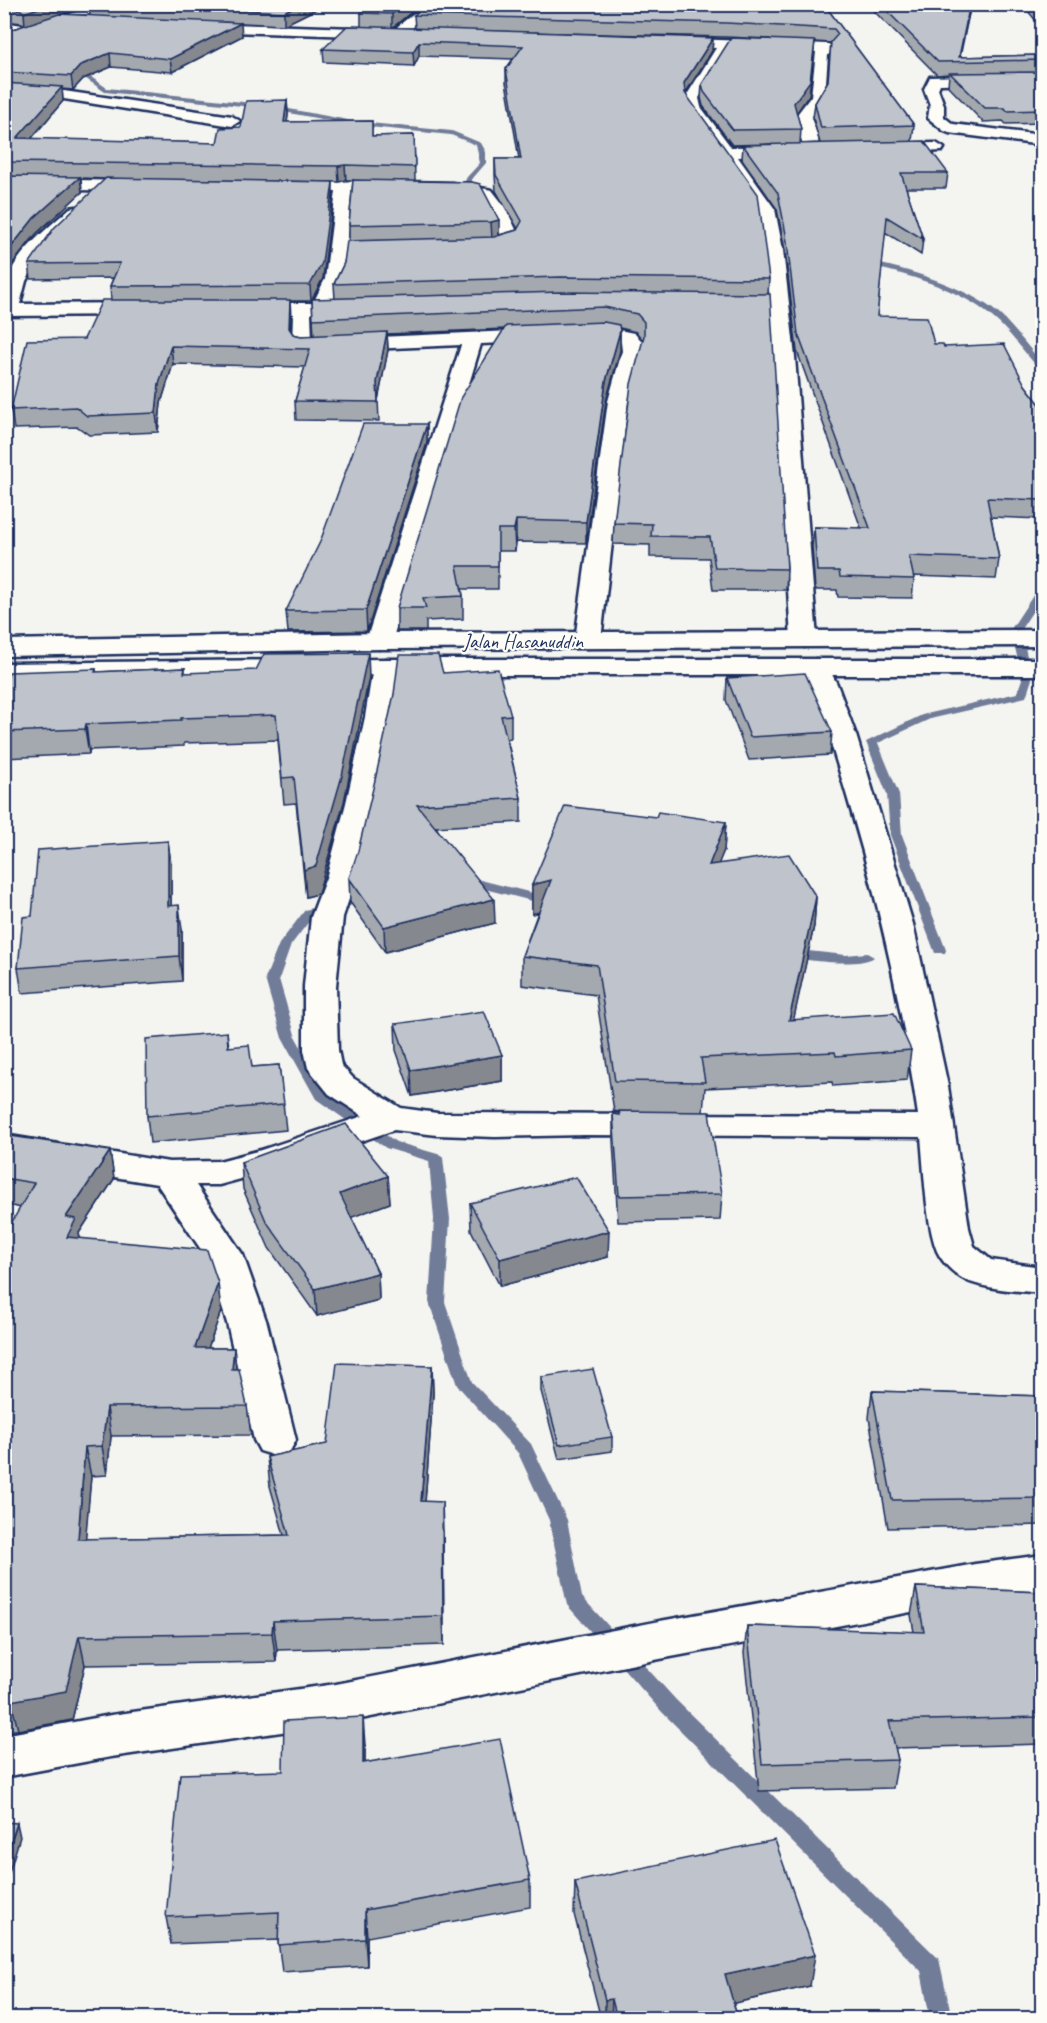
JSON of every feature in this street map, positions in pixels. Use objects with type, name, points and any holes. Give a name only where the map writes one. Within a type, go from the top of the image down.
[{"type":"main road","points":[[9,29],[90,4]]},
{"type":"main road","points":[[4,40],[114,4]]},
{"type":"main road","points":[[398,33],[433,4]]},
{"type":"main road","points":[[62,21],[95,24]]},
{"type":"main road","points":[[177,27],[419,34]]},
{"type":"main road","points":[[648,41],[828,48],[821,54],[820,94],[811,110],[803,117],[817,151],[727,152]]},
{"type":"main road","points":[[726,43],[692,98],[694,107],[767,209],[775,257],[785,357],[804,639]]},
{"type":"main road","points":[[1042,78],[935,80],[931,89],[937,105],[936,118],[949,128],[1042,140]]},
{"type":"main road","points":[[4,91],[64,95],[232,121]]},
{"type":"main road","points":[[868,150],[936,148]]},
{"type":"main road","points":[[4,184],[161,187]]},
{"type":"main road","points":[[103,185],[47,239],[27,262],[18,278],[7,310],[167,309]]},
{"type":"main road","points":[[276,187],[481,192],[491,199],[511,238],[502,243],[458,247]]},
{"type":"main road","points":[[345,187],[334,279],[311,309],[302,345],[604,333],[627,337],[632,341],[632,351],[618,401],[588,640]]},
{"type":"main road","points":[[338,250],[410,248]]},
{"type":"main road","points":[[708,303],[779,304]]},
{"type":"main road","points":[[223,309],[379,307]]},
{"type":"main road","points":[[473,338],[382,654],[379,717],[342,875],[327,917],[320,986],[321,1050],[325,1068],[341,1086],[391,1118],[437,1124],[937,1126]]},
{"type":"main road","name":"Jalan Hasanuddin","points":[[4,671],[382,654],[588,640],[1042,638]]},
{"type":"main road","name":"Jalan Hasanuddin","points":[[4,648],[382,654],[816,667],[1033,667]]},
{"type":"main road","points":[[816,667],[838,717],[889,888],[927,1062],[950,1228],[956,1251],[968,1264],[982,1272],[1042,1280]]},
{"type":"main road","points":[[4,1147],[169,1174],[219,1173],[272,1159],[391,1118]]},
{"type":"main road","points":[[169,1174],[224,1255],[247,1323],[275,1440]]},
{"type":"main road","points":[[4,1756],[111,1736],[336,1704],[572,1656],[975,1582],[1042,1573]]},
{"type":"building","points":[[4,4],[50,4],[24,13],[21,10],[4,8]]},
{"type":"building","points":[[107,4],[299,4],[284,12]]},
{"type":"building","points":[[369,4],[403,4],[392,14],[361,13]]},
{"type":"building","points":[[426,4],[824,4],[914,125],[821,128],[815,103],[828,81],[831,42],[838,34],[834,29],[727,23],[414,15]]},
{"type":"building","points":[[880,4],[970,4],[959,57],[1042,55],[1042,60],[938,62]]},
{"type":"building","points":[[1034,4],[1042,4],[1042,15]]},
{"type":"building","points":[[59,14],[241,23],[170,59],[110,53],[81,65],[71,76],[4,72],[4,32]]},
{"type":"building","points":[[347,26],[713,38],[684,83],[685,93],[758,194],[769,279],[560,277],[334,284],[344,263],[347,241],[494,237],[517,230],[522,221],[496,175],[495,159],[521,159],[506,69],[523,46],[419,42],[413,52],[323,49]]},
{"type":"building","points":[[731,38],[815,41],[810,81],[794,103],[801,129],[733,130],[704,92],[702,84]]},
{"type":"building","points":[[1042,72],[1042,110],[1007,111],[1005,108],[985,108],[950,73]]},
{"type":"building","points":[[4,83],[62,87],[17,138],[217,143],[220,128],[241,127],[246,101],[287,100],[284,122],[372,121],[372,136],[414,135],[415,167],[4,162]]},
{"type":"building","points":[[924,141],[948,173],[901,173],[923,239],[887,217],[877,316],[927,317],[934,344],[943,344],[944,347],[1004,344],[1025,385],[1042,407],[1042,500],[987,498],[999,559],[909,556],[914,579],[840,577],[839,571],[817,571],[814,527],[870,528],[798,334],[786,234],[778,193],[743,145]]},
{"type":"building","points":[[4,176],[80,177],[34,218],[12,246],[4,262]]},
{"type":"building","points":[[106,178],[333,182],[322,263],[310,285],[110,286],[120,263],[29,264],[54,228]]},
{"type":"building","points":[[353,180],[480,184],[499,220],[349,225]]},
{"type":"building","points":[[560,292],[770,294],[787,569],[715,568],[710,537],[651,536],[652,524],[614,523],[631,384],[644,336],[644,322],[637,314],[604,307],[313,319],[312,299]]},
{"type":"building","points":[[102,300],[290,300],[289,328],[293,334],[301,336],[387,332],[377,382],[378,402],[295,401],[310,349],[171,346],[159,384],[156,413],[87,416],[76,407],[11,410],[27,340],[84,339]]},
{"type":"building","points":[[604,322],[619,325],[620,331],[606,381],[586,522],[516,520],[514,529],[498,529],[498,566],[457,566],[463,596],[423,598],[426,608],[397,608],[461,397],[506,326]]},
{"type":"building","points":[[363,424],[427,424],[366,610],[286,611],[320,542]]},
{"type":"building","points":[[368,653],[342,776],[316,866],[304,870],[294,777],[282,778],[276,715],[181,718],[181,720],[86,724],[85,729],[4,732],[4,679],[7,679],[9,672],[96,669],[95,672],[185,668],[184,673],[256,670],[264,654]]},
{"type":"building","points":[[399,655],[438,655],[443,673],[498,669],[511,715],[501,716],[521,798],[417,805],[494,899],[384,927],[349,878],[375,780],[394,694]]},
{"type":"building","points":[[805,673],[832,732],[750,737],[727,678]]},
{"type":"building","points":[[565,806],[656,817],[658,812],[726,822],[709,865],[789,854],[816,897],[789,1020],[894,1013],[911,1050],[836,1056],[835,1052],[701,1058],[705,1082],[615,1081],[597,965],[522,956],[551,880],[532,885]]},
{"type":"building","points":[[168,841],[168,906],[179,905],[179,956],[18,968],[23,917],[32,916],[38,850]]},
{"type":"building","points":[[484,1011],[502,1055],[411,1070],[395,1024]]},
{"type":"building","points":[[227,1032],[228,1047],[249,1045],[252,1067],[279,1065],[284,1104],[147,1116],[146,1039]]},
{"type":"building","points":[[619,1111],[709,1112],[722,1194],[619,1196],[613,1114],[620,1115]]},
{"type":"building","points":[[346,1124],[388,1176],[340,1194],[378,1273],[315,1289],[266,1221],[241,1162]]},
{"type":"building","points":[[4,1135],[110,1151],[66,1217],[76,1219],[67,1237],[207,1250],[218,1283],[195,1348],[234,1348],[232,1369],[239,1369],[247,1406],[107,1407],[102,1446],[85,1447],[78,1539],[289,1535],[267,1457],[327,1444],[337,1363],[432,1366],[421,1501],[442,1502],[443,1616],[273,1621],[272,1633],[79,1636],[66,1691],[4,1701],[4,1236],[34,1183],[4,1178]]},
{"type":"building","points":[[576,1177],[609,1231],[500,1259],[470,1203]]},
{"type":"building","points":[[593,1369],[612,1437],[559,1445],[541,1377]]},
{"type":"building","points":[[872,1391],[1042,1396],[1042,1498],[892,1500]]},
{"type":"building","points":[[916,1587],[1042,1592],[1042,1717],[889,1721],[898,1760],[762,1764],[747,1626],[924,1632]]},
{"type":"building","points":[[363,1717],[363,1763],[500,1739],[530,1880],[365,1910],[365,1939],[278,1945],[279,1912],[166,1917],[180,1774],[283,1771],[284,1721]]},
{"type":"building","points":[[4,1822],[17,1823],[4,1863]]},
{"type":"building","points":[[775,1840],[815,1955],[725,1974],[738,2019],[617,2019],[612,1999],[605,2000],[575,1882]]},
{"type":"waterway","points":[[91,65],[85,67],[85,76],[105,90],[262,106],[359,124],[452,133],[479,144],[483,152],[481,167],[465,184]]},
{"type":"waterway","points":[[866,263],[895,269],[934,283],[985,308],[1001,321],[1042,367]]},
{"type":"waterway","points":[[940,950],[896,835],[893,794],[872,742],[926,717],[1022,695],[1027,679],[1016,629],[1042,590]]},
{"type":"waterway","points":[[465,880],[548,901]]},
{"type":"waterway","points":[[367,897],[309,913],[285,944],[272,979],[289,1038],[321,1096],[391,1145],[436,1158],[442,1219],[437,1302],[465,1385],[525,1449],[558,1520],[573,1600],[669,1706],[931,1966],[941,2018]]},
{"type":"waterway","points":[[789,953],[846,959],[867,957]]}]
